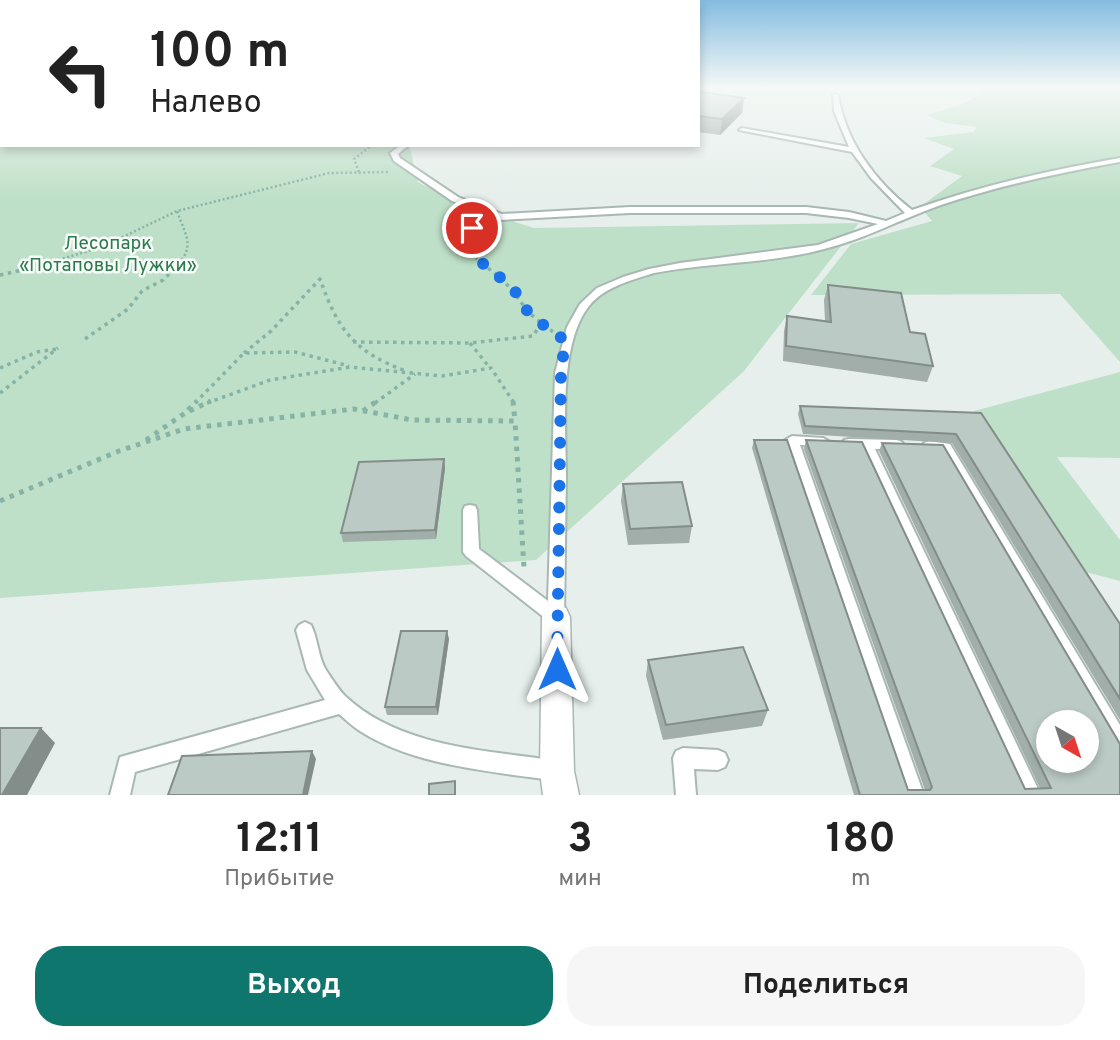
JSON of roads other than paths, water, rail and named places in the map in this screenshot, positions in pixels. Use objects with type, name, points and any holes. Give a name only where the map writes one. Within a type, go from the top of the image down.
[{"type":"street","points":[[556,617],[559,783]]},
{"type":"lane","points":[[843,123],[855,150],[894,201],[911,213]]},
{"type":"lane","points":[[742,130],[855,150]]},
{"type":"lane","points":[[403,147],[394,153],[397,159],[413,172],[455,199],[501,217],[630,210],[806,210],[849,215],[890,224]]},
{"type":"lane","points":[[556,617],[561,373],[565,340],[581,311],[599,291],[632,278],[679,267],[782,256],[824,247],[963,196],[1120,160]]},
{"type":"lane","points":[[914,795],[792,440],[945,447],[1120,743]]},
{"type":"lane","points":[[866,444],[1031,795]]},
{"type":"lane","points":[[470,510],[471,552],[556,617]]},
{"type":"lane","points":[[305,630],[308,650],[338,705],[371,728],[416,747],[559,783]]},
{"type":"lane","points":[[120,795],[127,764],[338,705]]},
{"type":"lane","points":[[686,795],[683,758],[718,760]]},
{"type":"park label","name":"Лесопарк «Потаповы Лужки»","points":[[108,253]]}]
